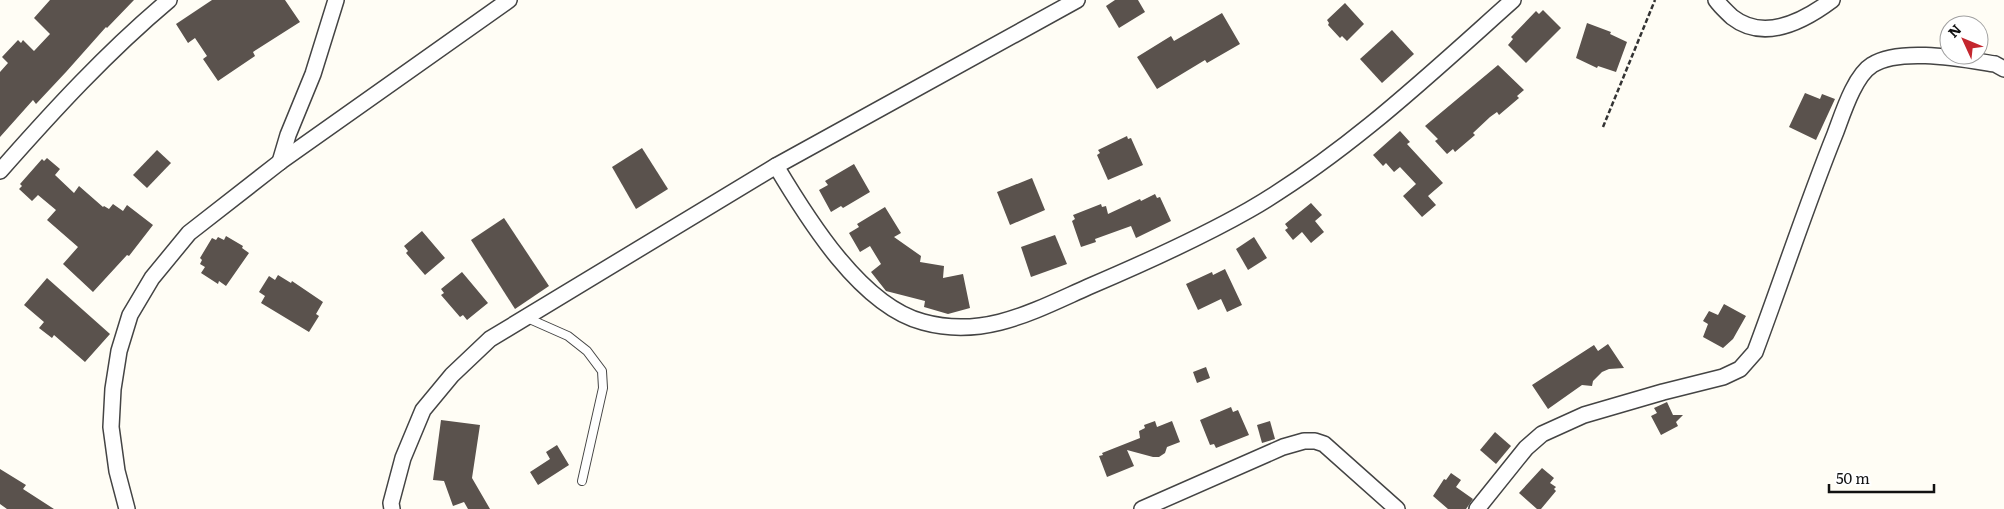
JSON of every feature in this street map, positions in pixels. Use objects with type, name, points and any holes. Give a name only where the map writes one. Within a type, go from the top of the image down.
[{"type":"street","points":[[0,171],[92,69],[137,26],[169,0]]},
{"type":"street","points":[[280,162],[288,135],[313,74],[336,0]]},
{"type":"street","points":[[127,509],[117,471],[111,428],[113,389],[119,351],[130,315],[152,278],[189,233],[280,162],[509,0]]},
{"type":"street","points":[[392,509],[391,503],[403,458],[423,410],[452,375],[490,339],[776,166],[1077,0]]},
{"type":"street","points":[[776,166],[842,262],[872,294],[900,313],[922,322],[948,327],[979,328],[1017,318],[1098,283],[1176,247],[1248,210],[1299,178],[1361,132],[1514,0]]},
{"type":"street","points":[[1716,0],[1721,7],[1742,24],[1760,29],[1788,25],[1808,17],[1832,0]]},
{"type":"street","points":[[1477,509],[1526,448],[1542,434],[1584,415],[1670,390],[1724,377],[1740,369],[1750,358],[1754,352],[1816,180],[1845,108],[1863,72],[1871,65],[1886,58],[1908,55],[1985,62],[2004,68]]},
{"type":"street","points":[[1142,509],[1283,447],[1304,441],[1315,441],[1324,444],[1397,509]]},
{"type":"lane","points":[[525,317],[568,336],[587,351],[602,371],[602,388],[582,481]]},
{"type":"path","points":[[1603,126],[1656,0]]},
{"type":"building","points":[[50,0],[134,0],[106,27],[36,104],[33,100],[0,137],[0,72],[8,63],[2,57],[18,40],[21,43],[23,40],[34,51],[50,34],[34,18]]},
{"type":"building","points":[[212,0],[285,0],[300,22],[253,52],[255,56],[218,81],[203,59],[207,56],[195,38],[188,43],[176,24]]},
{"type":"building","points":[[1115,0],[1138,0],[1145,12],[1119,28],[1106,6]]},
{"type":"building","points":[[1345,3],[1364,24],[1347,41],[1342,36],[1340,38],[1328,25],[1327,20]]},
{"type":"building","points":[[1543,10],[1561,28],[1526,63],[1508,45],[1513,39],[1511,37],[1536,11],[1539,14]]},
{"type":"building","points":[[1222,13],[1240,44],[1207,63],[1205,60],[1157,89],[1137,57],[1171,36],[1174,41]]},
{"type":"building","points":[[1587,23],[1611,32],[1610,34],[1627,42],[1616,72],[1598,66],[1597,68],[1576,58]]},
{"type":"building","points":[[1392,30],[1414,54],[1382,83],[1360,59]]},
{"type":"building","points":[[1498,65],[1524,90],[1517,96],[1519,98],[1499,115],[1497,112],[1490,117],[1473,133],[1475,135],[1455,152],[1453,149],[1447,154],[1435,141],[1438,139],[1425,126]]},
{"type":"building","points":[[1805,93],[1820,99],[1822,94],[1835,99],[1816,140],[1789,127]]},
{"type":"building","points":[[1400,131],[1410,142],[1407,144],[1443,183],[1428,196],[1436,205],[1422,217],[1403,196],[1416,184],[1400,167],[1394,172],[1386,163],[1383,166],[1373,155]]},
{"type":"building","points":[[1127,136],[1128,139],[1131,138],[1143,165],[1108,180],[1097,155],[1100,153],[1098,150]]},
{"type":"building","points":[[642,148],[668,189],[636,209],[612,167]]},
{"type":"building","points":[[157,150],[171,163],[147,188],[133,175]]},
{"type":"building","points":[[47,158],[60,169],[55,175],[74,193],[79,186],[103,207],[109,209],[113,204],[123,211],[127,205],[153,225],[129,256],[127,255],[93,292],[63,264],[78,247],[47,220],[56,210],[38,195],[32,201],[19,189],[22,186],[20,184],[42,159],[44,161]]},
{"type":"building","points":[[854,164],[870,192],[843,208],[841,206],[831,212],[819,190],[828,185],[825,181]]},
{"type":"building","points":[[1032,178],[1045,210],[1010,225],[997,192]]},
{"type":"building","points":[[1155,194],[1157,198],[1160,197],[1171,221],[1136,238],[1131,226],[1095,239],[1096,242],[1081,247],[1072,221],[1075,219],[1073,215],[1101,204],[1102,207],[1106,206],[1108,214]]},
{"type":"building","points":[[1311,203],[1322,215],[1315,221],[1324,232],[1311,243],[1302,232],[1293,240],[1285,230],[1288,228],[1285,224]]},
{"type":"building","points":[[885,207],[901,233],[894,237],[921,256],[920,262],[944,266],[943,278],[963,274],[970,308],[948,314],[924,307],[925,301],[886,291],[871,272],[881,264],[870,246],[860,252],[849,233],[859,227],[857,224]]},
{"type":"building","points":[[504,218],[549,286],[515,309],[471,240]]},
{"type":"building","points":[[422,231],[445,258],[425,275],[406,253],[408,251],[404,246]]},
{"type":"building","points":[[1055,235],[1067,264],[1031,277],[1021,247]]},
{"type":"building","points":[[226,236],[243,246],[242,248],[249,253],[226,286],[219,281],[218,284],[201,273],[205,267],[200,264],[202,260],[200,258],[212,238],[216,240],[218,237],[224,240]]},
{"type":"building","points":[[1254,237],[1267,258],[1248,270],[1236,249]]},
{"type":"building","points":[[1225,269],[1242,305],[1227,312],[1221,299],[1198,310],[1186,284],[1212,272],[1213,275]]},
{"type":"building","points":[[462,272],[488,303],[467,320],[463,315],[460,317],[441,295],[444,293],[441,289]]},
{"type":"building","points":[[278,275],[291,283],[292,281],[323,302],[316,314],[319,316],[309,332],[261,303],[265,296],[259,292],[269,276],[275,280]]},
{"type":"building","points":[[47,278],[110,334],[85,362],[54,335],[52,338],[39,328],[44,322],[24,305]]},
{"type":"building","points":[[1724,304],[1746,316],[1733,339],[1723,348],[1703,337],[1708,324],[1703,321],[1709,311],[1718,315]]},
{"type":"building","points":[[1608,344],[1624,368],[1609,369],[1602,372],[1593,381],[1592,386],[1582,385],[1548,409],[1532,385],[1594,345],[1598,351]]},
{"type":"building","points":[[1206,367],[1210,378],[1197,383],[1193,372]]},
{"type":"building","points":[[1667,402],[1673,415],[1683,415],[1676,422],[1678,426],[1661,435],[1651,416],[1657,413],[1654,408]]},
{"type":"building","points":[[1231,407],[1233,412],[1238,410],[1249,435],[1216,448],[1214,444],[1210,445],[1200,420]]},
{"type":"building","points":[[441,420],[480,425],[472,478],[490,509],[468,509],[464,502],[453,506],[444,481],[433,480]]},
{"type":"building","points":[[1155,421],[1157,427],[1172,421],[1180,442],[1167,447],[1165,453],[1159,457],[1127,450],[1134,466],[1107,477],[1099,456],[1103,455],[1102,453],[1140,438],[1139,431],[1145,428],[1144,425]]},
{"type":"building","points":[[1270,421],[1275,439],[1262,443],[1257,425]]},
{"type":"building","points":[[1495,432],[1511,446],[1496,464],[1480,450]]},
{"type":"building","points":[[557,445],[569,465],[538,485],[530,472],[550,459],[546,452]]},
{"type":"building","points":[[1542,468],[1554,478],[1550,483],[1556,487],[1554,489],[1556,491],[1541,509],[1537,509],[1519,493]]},
{"type":"building","points":[[0,469],[26,485],[23,489],[54,509],[7,509],[0,504]]},
{"type":"building","points":[[1451,473],[1461,480],[1456,487],[1473,499],[1466,509],[1448,509],[1433,496],[1444,479],[1446,480]]}]
